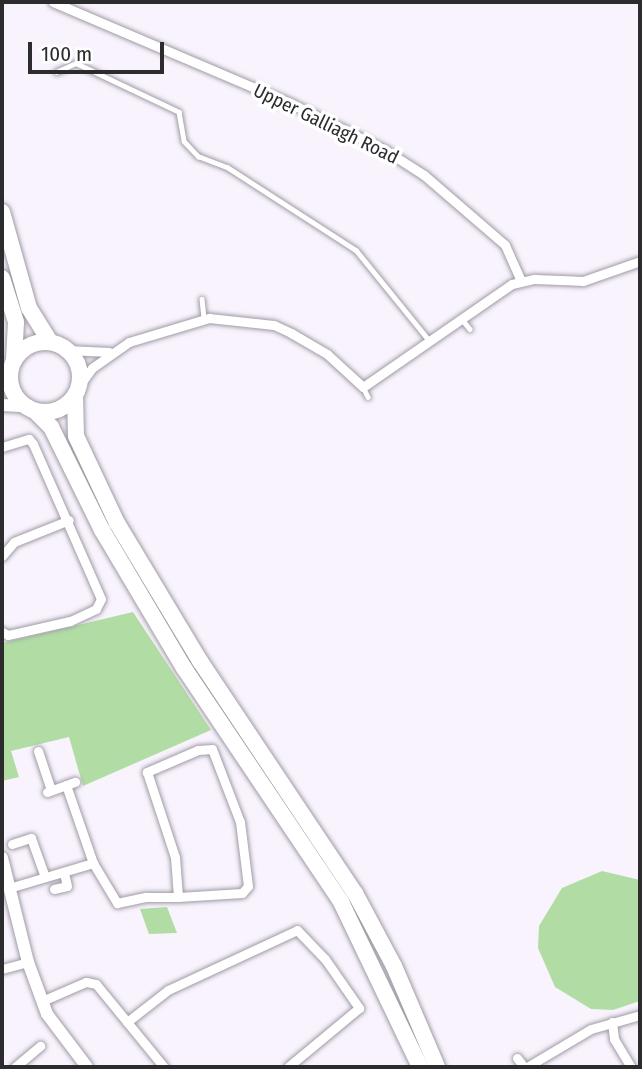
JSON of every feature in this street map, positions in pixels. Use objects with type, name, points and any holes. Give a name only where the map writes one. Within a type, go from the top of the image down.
[{"type":"highway","points":[[2,212],[29,307],[50,342]]},
{"type":"highway","points":[[2,278],[16,322],[9,372],[12,391],[51,427],[102,530],[170,645],[341,902],[420,1067]]},
{"type":"highway","points":[[9,372],[29,345],[50,342],[68,350],[78,366],[76,436],[117,523],[200,661],[355,893],[394,965],[437,1067]]},
{"type":"highway","points":[[30,408],[58,410],[77,391]]},
{"type":"street","name":"Upper Galliagh Road","points":[[53,2],[290,103],[385,150],[424,175],[505,245],[522,281]]},
{"type":"street","points":[[77,391],[111,352],[164,328],[204,319],[254,322],[291,332],[327,354],[363,387],[461,317],[522,281],[583,282],[640,261]]},
{"type":"street","points":[[68,350],[111,352]]},
{"type":"street","points":[[2,405],[30,408]]},
{"type":"street","points":[[2,447],[29,439],[69,520],[100,599],[96,609],[70,621],[8,635],[2,632]]},
{"type":"street","points":[[2,556],[14,542],[69,520]]},
{"type":"street","points":[[38,751],[48,791],[70,784],[93,863],[117,903],[146,897],[178,897],[242,893],[248,886],[240,822],[212,749],[198,750],[147,772],[176,857],[178,897]]},
{"type":"street","points":[[12,844],[31,838],[45,877]]},
{"type":"street","points":[[2,858],[28,962],[42,1001],[63,1039],[87,1067]]},
{"type":"street","points":[[9,888],[93,863]]},
{"type":"street","points":[[54,889],[67,886],[64,873]]},
{"type":"street","points":[[127,1022],[168,990],[297,930],[325,960],[359,1009],[288,1067]]},
{"type":"street","points":[[2,969],[28,962]]},
{"type":"street","points":[[42,1001],[92,982],[164,1067]]},
{"type":"street","points":[[517,1058],[525,1067],[591,1029],[640,1015]]},
{"type":"street","points":[[612,1022],[614,1038],[631,1067]]},
{"type":"street","points":[[19,1066],[40,1046]]},
{"type":"lane","points":[[57,72],[76,63],[179,112],[184,141],[198,156],[227,167],[356,250],[429,341]]},
{"type":"lane","points":[[202,299],[204,319]]},
{"type":"lane","points":[[461,317],[470,329]]},
{"type":"lane","points":[[363,387],[368,397]]},
{"type":"green space","points":[[133,612],[211,730],[83,786],[69,737],[11,751],[19,777],[2,781],[2,643]]},
{"type":"green space","points":[[602,871],[640,880],[640,1001],[613,1010],[591,1009],[555,987],[538,948],[539,926],[562,888]]},
{"type":"green space","points":[[167,907],[177,933],[149,934],[140,909]]}]
